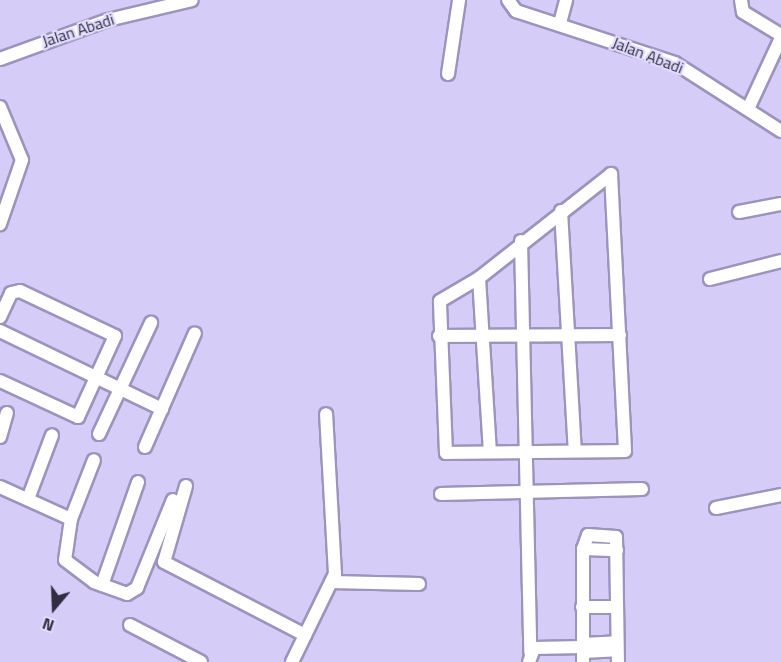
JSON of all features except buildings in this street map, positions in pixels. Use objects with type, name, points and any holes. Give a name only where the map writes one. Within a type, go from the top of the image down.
[{"type":"street","name":"Jalan Abadi","points":[[0,59],[108,20],[192,0]]},
{"type":"street","points":[[448,74],[459,0]]},
{"type":"street","name":"Jalan Abadi","points":[[508,0],[516,11],[560,23],[675,63],[781,131]]},
{"type":"street","points":[[560,23],[566,0]]},
{"type":"street","points":[[741,0],[743,12],[780,42],[748,109]]},
{"type":"street","points":[[0,107],[22,160],[0,224]]},
{"type":"street","points":[[611,174],[625,451],[446,453],[440,301],[479,278],[520,241],[561,211],[611,174]]},
{"type":"street","points":[[739,212],[781,204]]},
{"type":"street","points":[[561,211],[575,451]]},
{"type":"street","points":[[520,241],[530,490],[529,657],[583,651],[617,651],[617,550],[612,535],[586,536],[583,549],[583,651]]},
{"type":"street","points":[[710,279],[781,261]]},
{"type":"street","points":[[479,278],[490,452]]},
{"type":"street","points":[[0,317],[11,293],[20,291],[112,333],[114,342],[98,376],[73,417],[0,381]]},
{"type":"street","points":[[99,434],[151,323]]},
{"type":"street","points":[[0,331],[121,387],[162,409]]},
{"type":"street","points":[[145,447],[195,333]]},
{"type":"street","points":[[441,336],[620,335]]},
{"type":"street","points":[[0,437],[7,413]]},
{"type":"street","points":[[292,662],[335,574],[326,414]]},
{"type":"street","points":[[28,499],[52,435]]},
{"type":"street","points":[[94,460],[71,519],[62,554],[102,585],[127,594],[137,588],[172,500]]},
{"type":"street","points":[[102,585],[138,482]]},
{"type":"street","points":[[186,486],[164,562],[304,635]]},
{"type":"street","points":[[0,487],[71,519]]},
{"type":"street","points":[[441,494],[642,489]]},
{"type":"street","points":[[716,508],[781,495]]},
{"type":"street","points":[[331,582],[419,584]]},
{"type":"street","points":[[582,607],[616,607]]},
{"type":"street","points":[[130,624],[201,662]]}]
